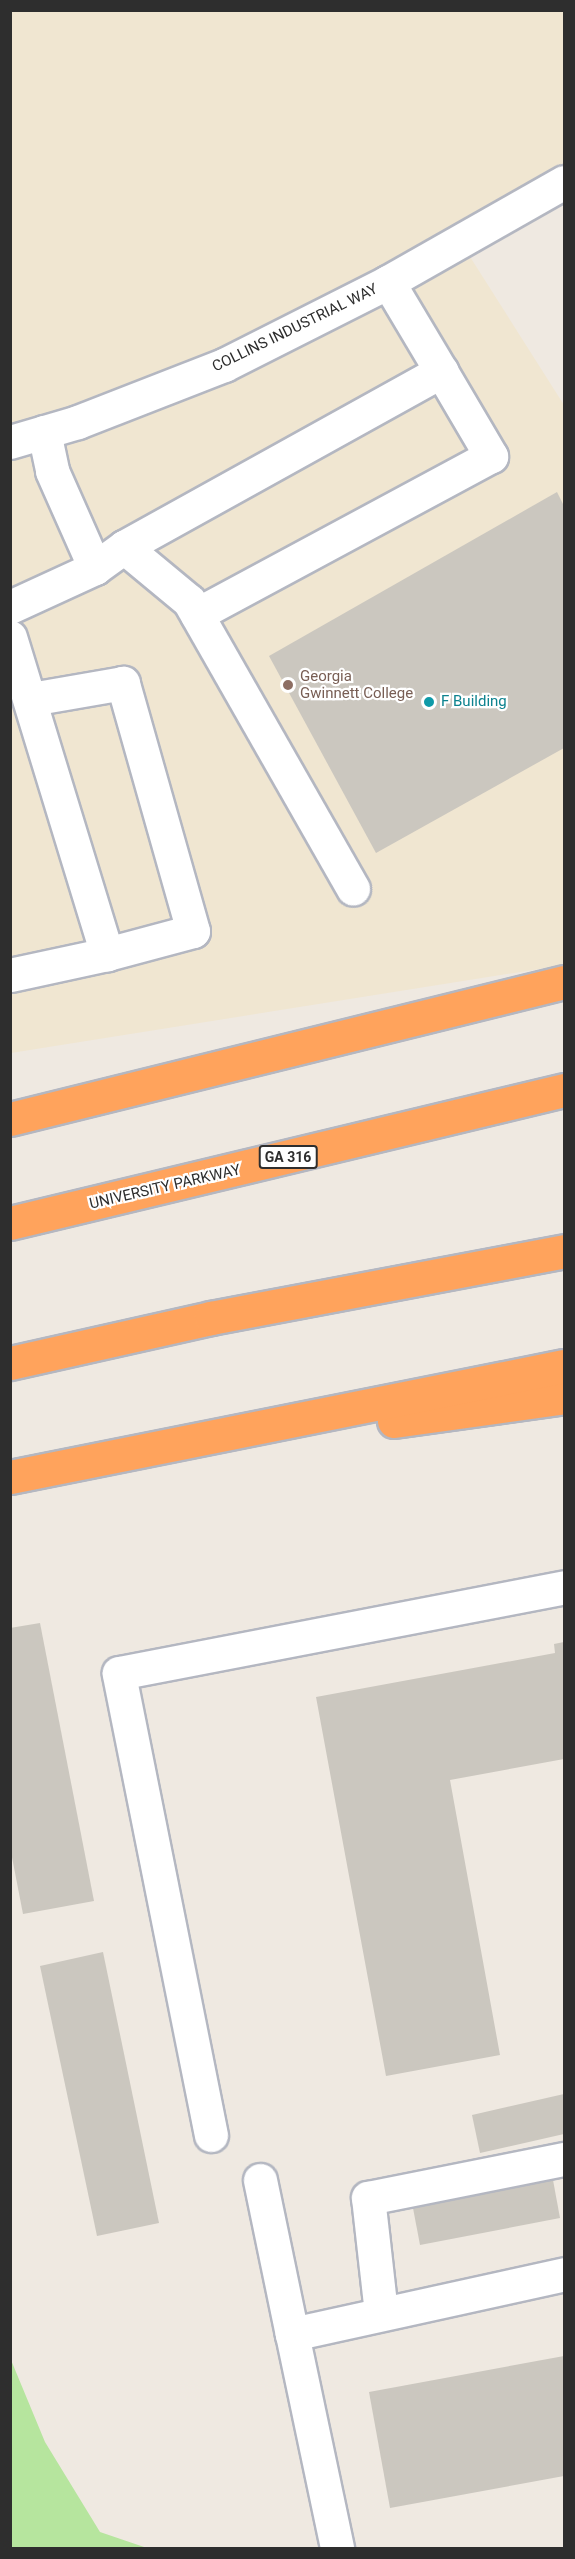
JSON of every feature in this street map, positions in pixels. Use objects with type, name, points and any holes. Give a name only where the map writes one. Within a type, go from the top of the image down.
[{"type":"highway","points":[[10,1119],[564,982]]},
{"type":"highway","name":"UNIVERSITY PARKWAY","points":[[10,1223],[564,1090]]},
{"type":"highway","points":[[10,1363],[211,1318],[564,1251]]},
{"type":"highway","points":[[20,1475],[564,1366]]},
{"type":"highway","points":[[20,1475],[564,1397]]},
{"type":"street","name":"COLLINS INDUSTRIAL WAY","points":[[10,442],[78,422],[224,365],[388,282],[564,182]]},
{"type":"street","points":[[196,614],[491,456],[388,282]]},
{"type":"street","points":[[10,607],[95,568],[124,547],[441,371]]},
{"type":"street","points":[[44,432],[52,471],[95,568]]},
{"type":"street","points":[[124,547],[189,600],[353,888]]},
{"type":"street","points":[[10,637],[31,699],[107,954]]},
{"type":"street","points":[[10,975],[107,954],[193,931],[123,683],[31,699]]},
{"type":"street","points":[[211,2135],[119,1673],[564,1587]]},
{"type":"street","points":[[381,2313],[368,2198],[564,2158]]},
{"type":"street","points":[[260,2180],[336,2548]]},
{"type":"street","points":[[292,2334],[564,2274]]},
{"type":"shaded area","name":"Georgia Gwinnett College","points":[[11,11],[564,11],[564,179],[460,241],[564,405],[564,965],[11,1053]]},
{"type":"green space","points":[[11,2360],[45,2442],[100,2532],[147,2548],[11,2548]]},
{"type":"building","name":"F Building","points":[[557,492],[564,506],[564,748],[376,853],[269,656]]},
{"type":"building","points":[[40,1623],[94,1901],[23,1914],[10,1847],[10,1628]]},
{"type":"building","points":[[564,1642],[564,1759],[450,1780],[500,2055],[386,2076],[316,1697],[555,1653],[554,1644]]},
{"type":"building","points":[[103,1952],[159,2223],[97,2236],[40,1966]]},
{"type":"building","points":[[564,2094],[564,2134],[480,2153],[472,2115]]},
{"type":"building","points":[[553,2180],[560,2218],[420,2245],[413,2208]]},
{"type":"building","points":[[564,2356],[564,2476],[390,2508],[369,2392]]},
{"type":"place","name":"Georgia Gwinnett College","points":[[288,685]]},
{"type":"place","name":"F Building","points":[[429,702]]}]
